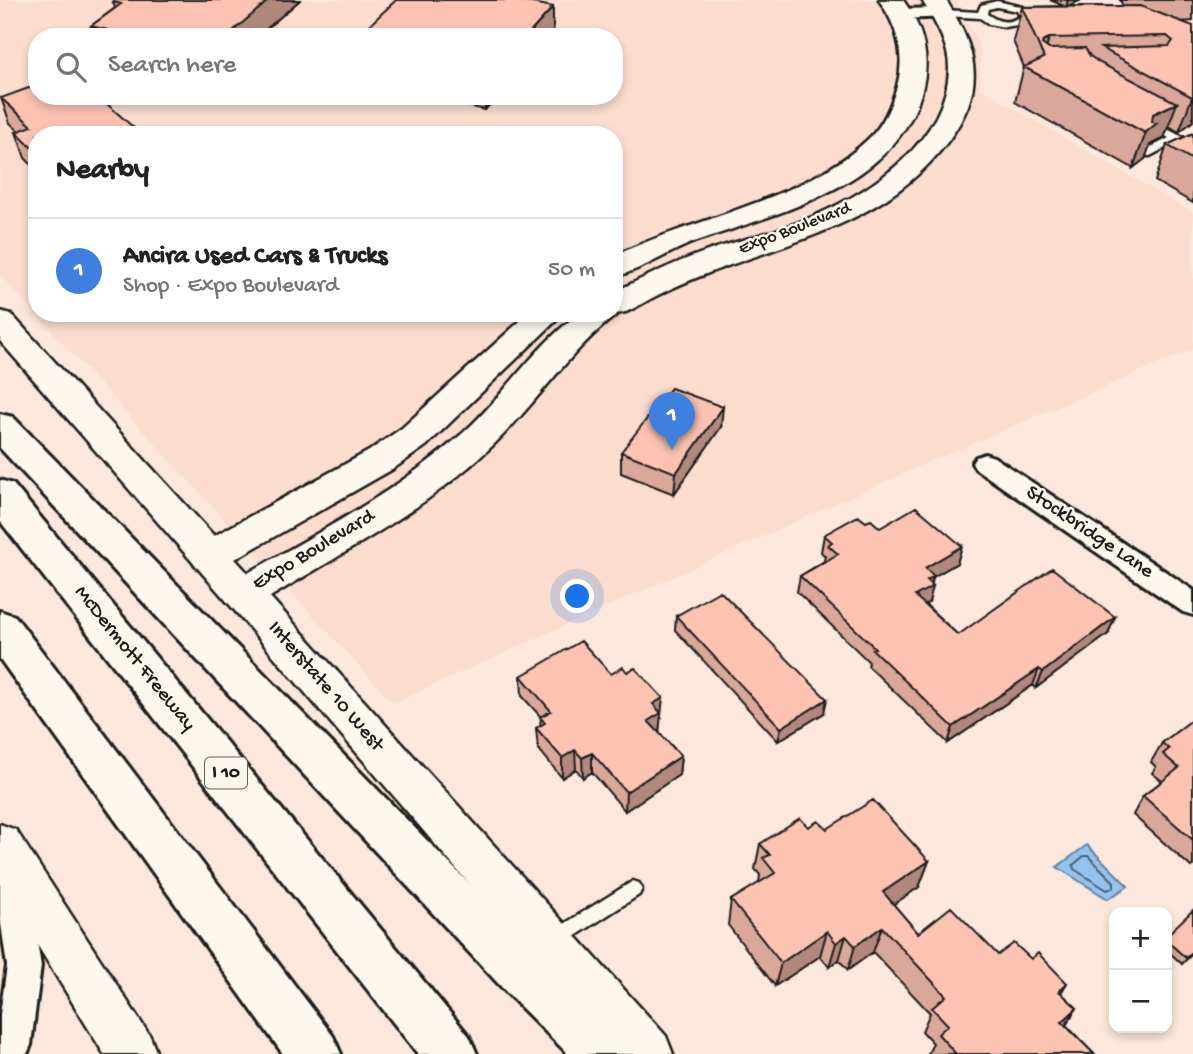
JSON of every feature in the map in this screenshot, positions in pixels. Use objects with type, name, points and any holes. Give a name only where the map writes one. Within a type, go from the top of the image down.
[{"type":"highway","points":[[0,426],[517,967],[606,1054]]},
{"type":"highway","name":"McDermott Freeway","points":[[0,494],[451,1054]]},
{"type":"highway","points":[[0,627],[315,1054]]},
{"type":"street","points":[[895,7],[939,7]]},
{"type":"street","name":"Expo Boulevard","points":[[623,264],[685,236],[796,198],[853,164],[891,127],[905,108],[908,97],[914,66],[912,46],[895,7]]},
{"type":"street","name":"Expo Boulevard","points":[[623,301],[696,266],[838,216],[879,191],[921,156],[946,127],[956,105],[961,78],[962,55],[956,34],[939,7]]},
{"type":"street","name":"Interstate 10 West","points":[[0,321],[648,1054]]},
{"type":"street","name":"Expo Boulevard","points":[[210,556],[381,460],[414,437],[538,322]]},
{"type":"street","name":"Expo Boulevard","points":[[244,594],[407,495],[451,461],[478,438],[564,343],[590,322]]},
{"type":"street","name":"Stockbridge Lane","points":[[985,463],[1193,604]]},
{"type":"street","points":[[4,849],[24,966],[13,1045],[9,1054]]},
{"type":"street","points":[[4,849],[132,1054]]},
{"type":"lane","points":[[982,15],[984,7],[996,2],[1014,6],[1023,15],[1036,17]]},
{"type":"lane","points":[[939,7],[982,15],[1001,24],[1017,23],[1023,15]]},
{"type":"lane","points":[[1142,119],[1193,146]]},
{"type":"lane","points":[[1146,154],[1177,138]]},
{"type":"lane","points":[[549,943],[633,889]]},
{"type":"shaded area","points":[[0,0],[956,0],[980,49],[980,89],[1193,213],[1193,349],[919,466],[393,703],[43,322],[623,322],[623,126],[28,126],[28,305],[0,275]]},
{"type":"water","points":[[1087,845],[1128,886],[1108,899],[1057,867]]},
{"type":"building","points":[[269,0],[236,28],[91,26],[121,4],[113,2]]},
{"type":"building","points":[[396,0],[517,0],[553,7],[534,28],[366,28]]},
{"type":"building","points":[[1140,6],[1193,26],[1192,97],[1101,48],[1169,46],[1173,41],[1167,36],[1049,38],[1042,44],[1049,49],[1085,48],[1090,56],[1100,63],[1177,103],[1153,114],[1152,122],[1157,123],[1145,133],[1024,67],[1044,58],[1022,7]]},
{"type":"building","points":[[28,88],[28,105],[108,105],[132,126],[32,126],[1,98]]},
{"type":"building","points":[[28,128],[28,144],[16,132]]},
{"type":"building","points":[[1193,133],[1193,160],[1167,145]]},
{"type":"building","points":[[671,388],[723,407],[676,473],[621,452]]},
{"type":"building","points":[[916,507],[962,546],[925,568],[934,576],[927,580],[933,586],[915,596],[958,635],[1052,568],[1115,617],[1043,672],[1039,669],[953,727],[800,576],[838,554],[828,545],[832,542],[824,535],[858,516],[866,522],[871,520],[880,528]]},
{"type":"building","points":[[720,591],[827,699],[781,728],[676,616]]},
{"type":"building","points":[[581,641],[611,674],[623,667],[627,672],[635,668],[663,698],[653,704],[661,713],[648,721],[681,756],[626,792],[592,753],[582,758],[575,750],[562,758],[536,728],[545,723],[540,717],[551,711],[521,676]]},
{"type":"building","points":[[1193,719],[1193,840],[1143,796],[1179,768],[1163,754],[1169,749],[1162,743]]},
{"type":"building","points":[[873,800],[929,861],[883,892],[918,933],[951,907],[998,955],[1014,943],[1031,959],[1038,953],[1067,983],[1059,991],[1077,1008],[1062,1022],[1094,1054],[956,1054],[938,1034],[948,1025],[932,1008],[946,996],[882,927],[855,946],[846,936],[836,943],[827,931],[781,963],[731,900],[775,873],[763,858],[770,855],[760,844],[800,818],[808,827],[818,821],[827,829]]},
{"type":"building","points":[[1193,910],[1193,951],[1186,958],[1172,945],[1172,930]]},
{"type":"place","name":"Ancira Used Cars & Trucks","points":[[672,450]]}]
